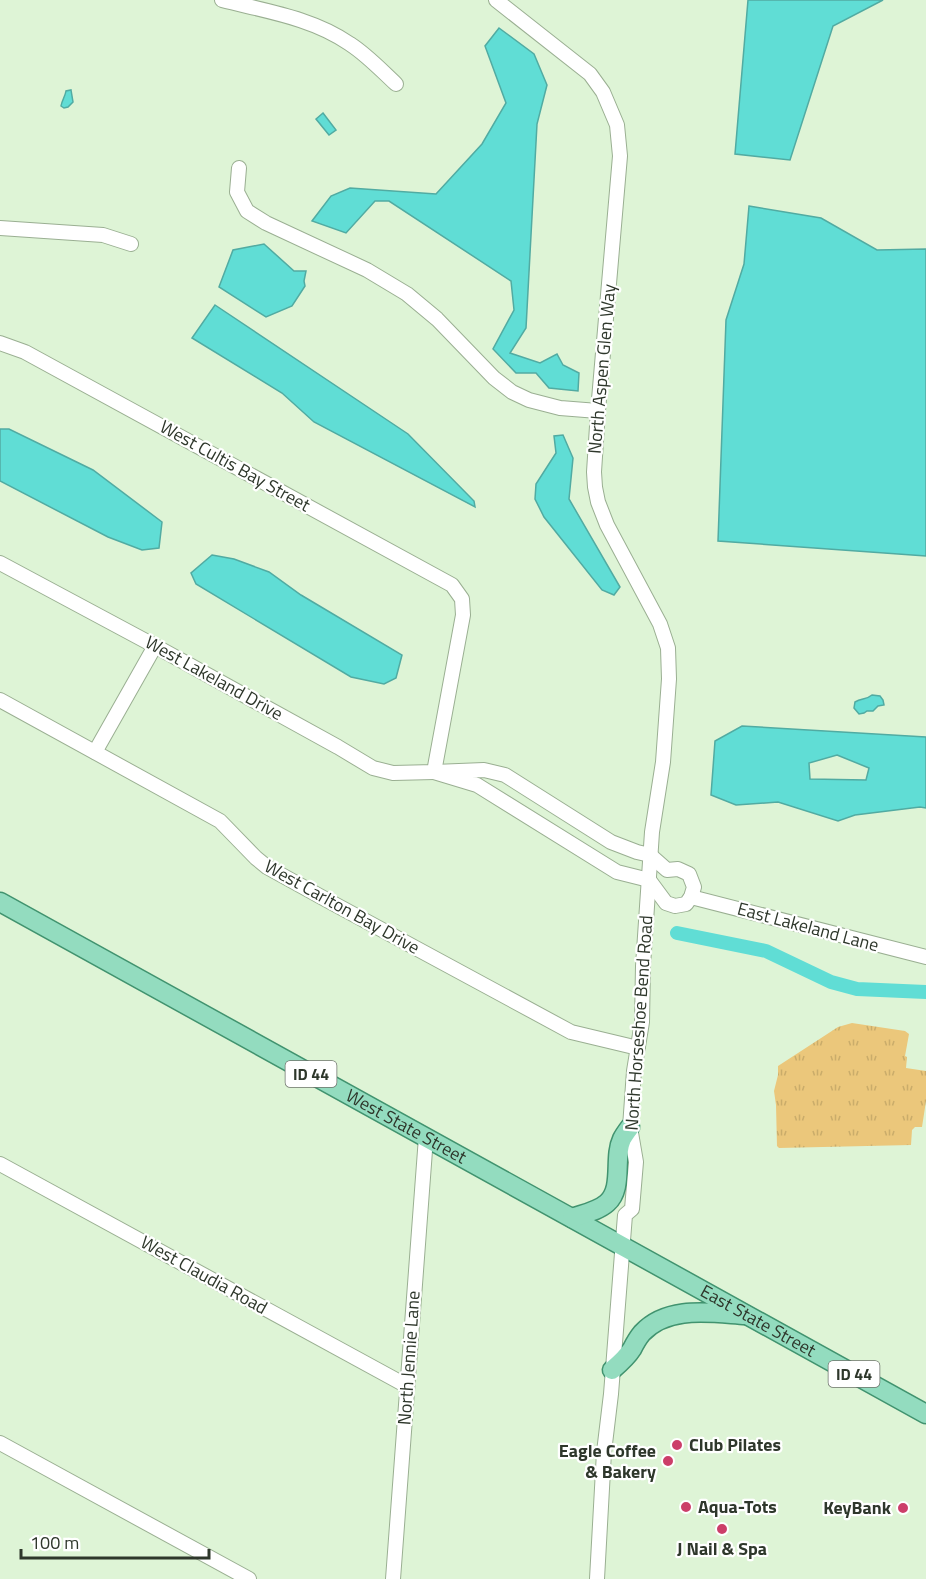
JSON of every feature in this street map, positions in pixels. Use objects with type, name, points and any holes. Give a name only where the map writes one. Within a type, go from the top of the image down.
[{"type":"main road","name":"West State Street","points":[[0,902],[622,1245]]},
{"type":"main road","points":[[572,1218],[600,1207],[612,1197],[616,1187],[621,1142],[630,1127]]},
{"type":"main road","name":"East State Street","points":[[622,1245],[926,1414]]},
{"type":"main road","points":[[612,1370],[631,1350],[644,1331],[656,1322],[673,1315],[689,1313],[748,1315]]},
{"type":"street","points":[[222,0],[295,18],[327,30],[369,58],[396,84]]},
{"type":"street","name":"North Aspen Glen Way","points":[[496,0],[590,74],[603,92],[617,125],[620,156],[594,472],[598,502],[607,525],[660,624],[668,648],[669,679]]},
{"type":"street","points":[[239,168],[237,192],[247,211],[266,223],[367,270],[407,294],[437,319],[494,378],[512,392],[529,400],[560,408],[598,411]]},
{"type":"street","points":[[0,228],[103,235],[131,244]]},
{"type":"street","name":"West Cultis Bay Street","points":[[0,344],[25,352],[452,585],[462,599],[463,615],[434,772]]},
{"type":"street","name":"West Lakeland Drive","points":[[0,563],[155,646],[373,768],[393,773],[484,770],[505,775],[611,842],[650,855]]},
{"type":"street","points":[[95,752],[155,646]]},
{"type":"street","name":"North Horseshoe Bend Road","points":[[597,1579],[604,1452],[622,1245],[625,1215],[632,1209],[636,1162],[630,1127],[634,1071],[642,1022],[643,966],[652,832],[663,762],[669,679]]},
{"type":"street","name":"West Carlton Bay Drive","points":[[0,700],[220,820],[267,867],[334,904],[571,1032],[638,1047]]},
{"type":"street","name":"West Lakeland Drive","points":[[434,772],[477,785],[617,872],[649,880]]},
{"type":"street","points":[[650,855],[667,870],[678,869],[689,874],[694,887],[691,897]]},
{"type":"street","name":"East Lakeland Lane","points":[[649,880],[666,903],[675,906],[686,904],[691,897],[926,957]]},
{"type":"street","name":"North Jennie Lane","points":[[393,1579],[426,1137]]},
{"type":"street","name":"West Claudia Road","points":[[0,1164],[407,1386]]},
{"type":"street","points":[[0,1443],[249,1579]]},
{"type":"green space","points":[[852,1023],[905,1031],[909,1034],[905,1056],[907,1057],[906,1068],[926,1071],[926,1101],[922,1127],[915,1127],[912,1130],[911,1145],[779,1148],[777,1146],[774,1091],[778,1066],[838,1027]]},
{"type":"water","points":[[748,0],[883,0],[833,26],[790,160],[735,154]]},
{"type":"water","points":[[499,28],[534,54],[547,85],[537,124],[526,328],[510,353],[540,363],[557,354],[563,365],[579,373],[578,391],[549,388],[536,373],[516,373],[493,349],[514,310],[511,281],[389,201],[375,201],[346,233],[312,221],[331,196],[350,188],[436,194],[482,144],[506,103],[485,46]]},
{"type":"water","points":[[71,90],[73,102],[64,108],[61,106],[66,91]]},
{"type":"water","points":[[323,113],[336,130],[329,135],[316,119]]},
{"type":"water","points":[[749,206],[821,218],[877,250],[926,249],[926,556],[718,541],[726,320],[744,264]]},
{"type":"water","points":[[264,244],[294,271],[306,271],[305,286],[292,306],[266,317],[219,287],[233,250]]},
{"type":"water","points":[[215,305],[408,434],[474,501],[475,507],[314,422],[282,393],[192,338]]},
{"type":"water","points":[[0,429],[9,429],[93,470],[162,522],[159,548],[142,550],[108,537],[0,481]]},
{"type":"water","points":[[563,435],[573,458],[569,499],[620,587],[614,595],[602,590],[544,517],[535,499],[536,484],[556,453],[554,436]]},
{"type":"water","points":[[212,555],[234,559],[269,572],[301,595],[402,655],[396,678],[384,684],[351,677],[196,584],[191,573]]},
{"type":"water","points":[[872,695],[880,696],[884,705],[878,706],[873,711],[859,714],[854,708],[855,702]]},
{"type":"water","points":[[742,726],[926,737],[926,808],[855,815],[838,821],[778,802],[736,805],[711,795],[715,741]],"holes":[[[837,755],[869,768],[866,780],[810,779],[809,763]]]},
{"type":"waterway","points":[[677,933],[766,951],[831,982],[857,989],[926,992]]},
{"type":"place","name":"Club Pilates","points":[[677,1445]]},
{"type":"place","name":"Eagle Coffee & Bakery","points":[[668,1461]]},
{"type":"place","name":"Aqua-Tots","points":[[686,1507]]},
{"type":"place","name":"KeyBank","points":[[903,1508]]},
{"type":"place","name":"J Nail & Spa","points":[[722,1529]]}]
